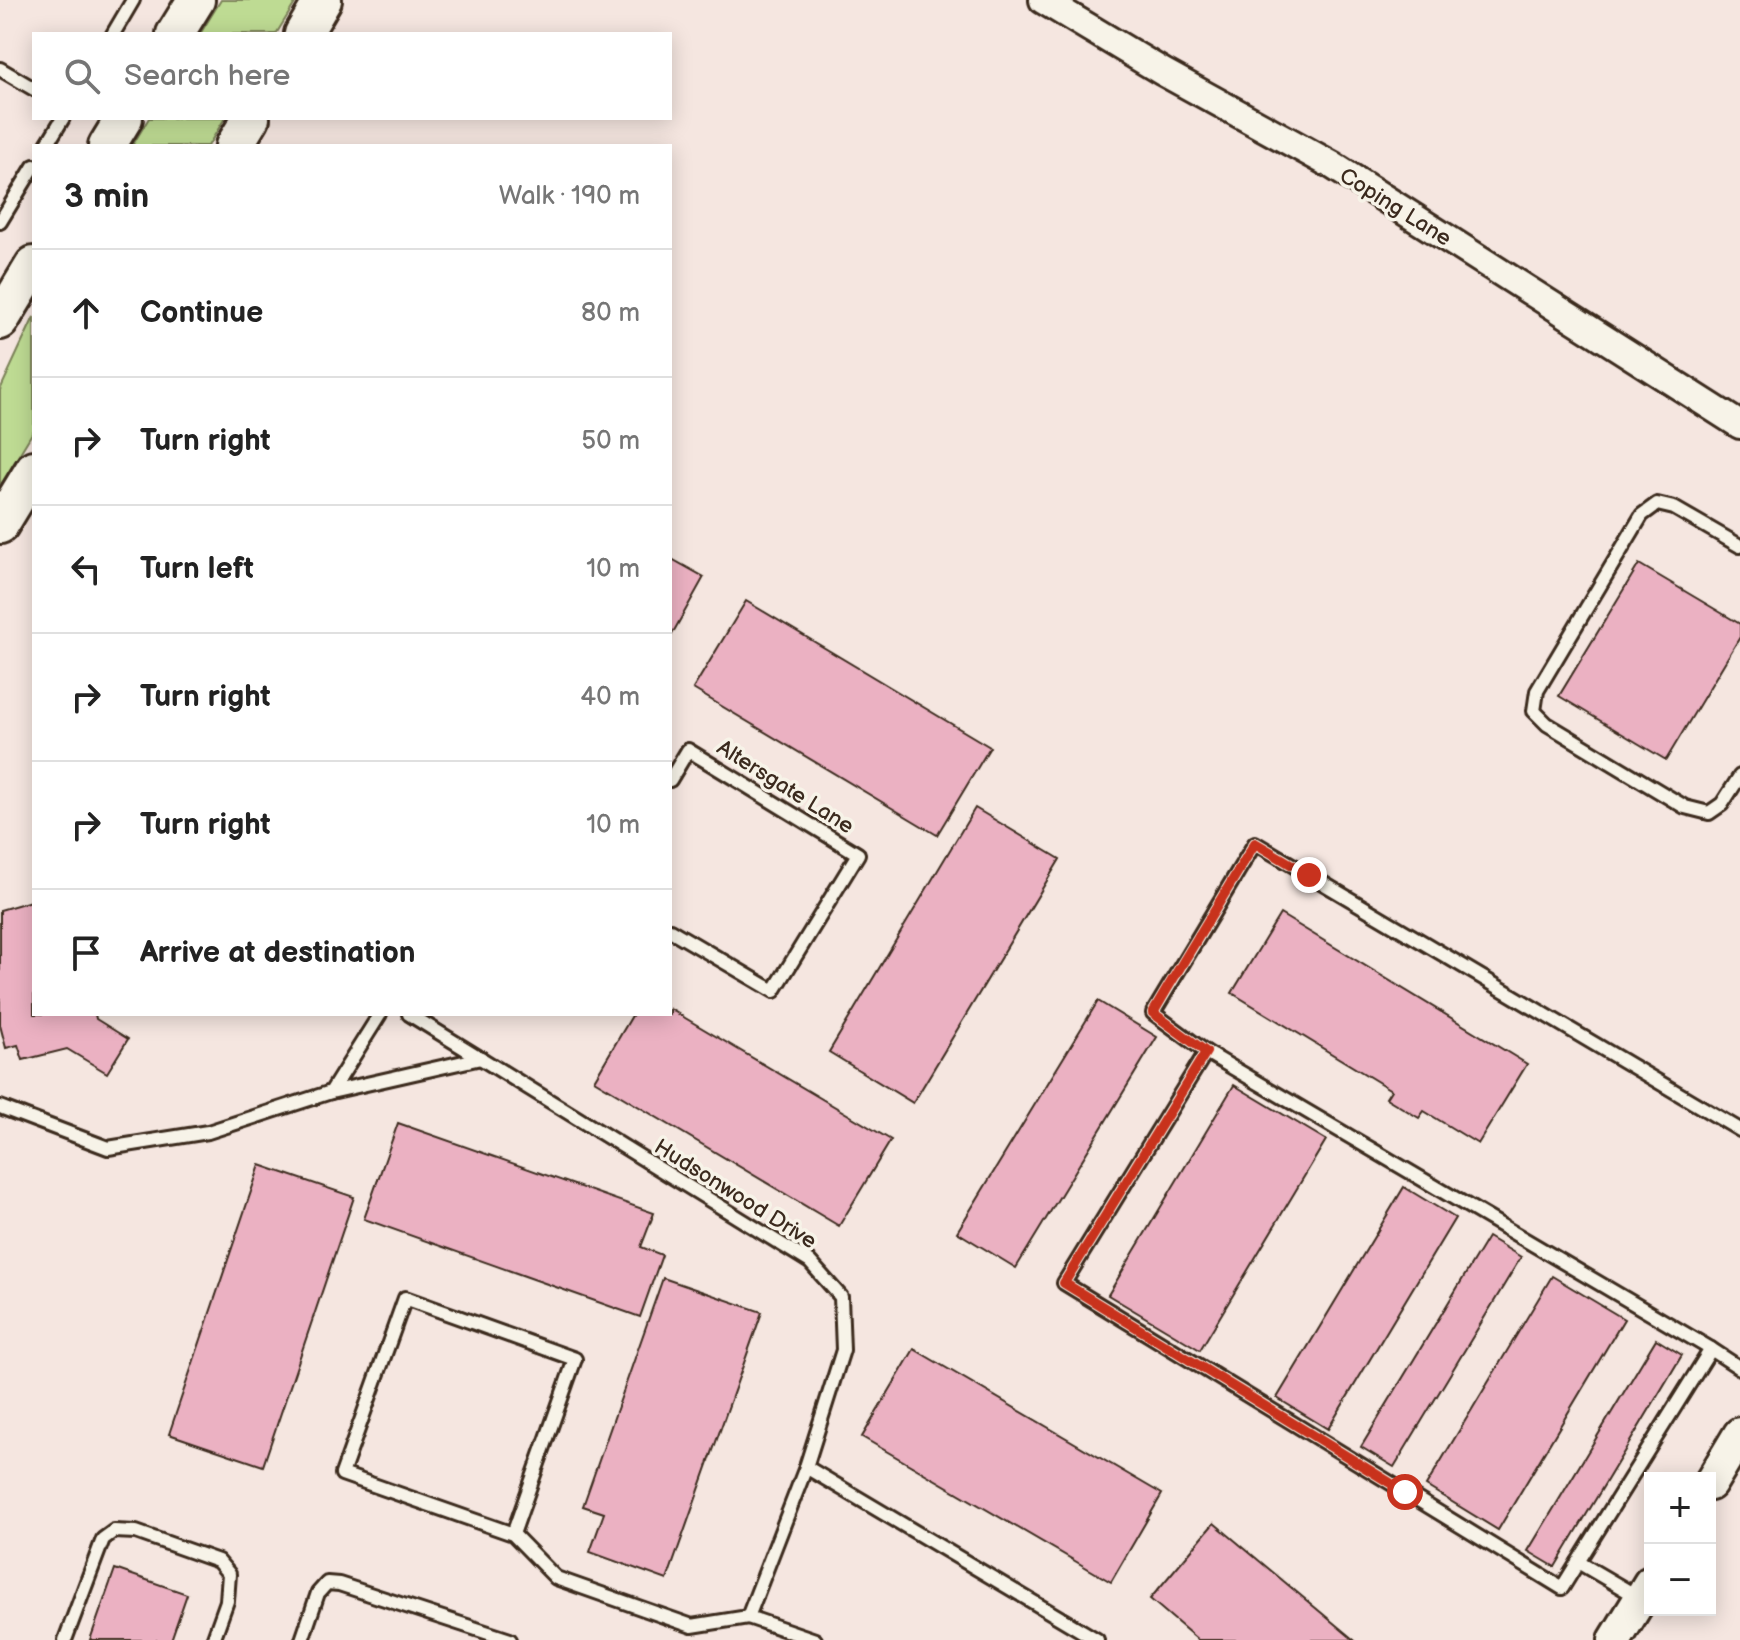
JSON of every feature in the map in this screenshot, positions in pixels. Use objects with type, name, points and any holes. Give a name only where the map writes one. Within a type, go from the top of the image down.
[{"type":"main road","points":[[176,32],[196,0]]},
{"type":"main road","points":[[304,32],[323,0]]},
{"type":"main road","points":[[108,144],[123,120]]},
{"type":"main road","points":[[235,144],[250,120]]},
{"type":"main road","points":[[0,321],[32,268]]},
{"type":"main road","points":[[0,525],[32,472]]},
{"type":"street","name":"Coping Lane","points":[[1043,0],[1163,72],[1332,165],[1740,425]]},
{"type":"street","points":[[1716,1474],[1740,1434]]},
{"type":"street","points":[[1615,1640],[1644,1593]]},
{"type":"lane","points":[[114,32],[133,0]]},
{"type":"lane","points":[[0,69],[32,88]]},
{"type":"lane","points":[[47,144],[62,120]]},
{"type":"lane","points":[[0,222],[32,169]]},
{"type":"lane","points":[[1740,546],[1674,508],[1657,504],[1642,515],[1537,691],[1534,711],[1547,724],[1685,807],[1709,813],[1722,804],[1740,776]]},
{"type":"lane","name":"Altersgate Lane","points":[[672,777],[688,750],[858,854],[774,991],[672,931]]},
{"type":"lane","points":[[1740,1130],[1255,843],[1153,1013],[1206,1052],[1740,1368]]},
{"type":"lane","points":[[331,1092],[379,1016]]},
{"type":"lane","name":"Hudsonwood Drive","points":[[412,1016],[810,1262],[841,1297],[843,1350],[806,1467],[748,1617]]},
{"type":"lane","points":[[1206,1052],[1064,1283],[1562,1588],[1711,1349]]},
{"type":"lane","points":[[0,1107],[108,1148],[208,1132],[331,1092],[481,1058]]},
{"type":"lane","points":[[513,1534],[575,1359],[405,1298],[342,1474],[513,1534],[556,1578],[692,1626],[748,1617],[815,1640]]},
{"type":"lane","points":[[806,1467],[1089,1638]]},
{"type":"lane","points":[[65,1640],[103,1539],[114,1531],[136,1532],[218,1561],[229,1574],[227,1601],[213,1640]]},
{"type":"lane","points":[[1578,1562],[1644,1591]]},
{"type":"lane","points":[[302,1640],[318,1593],[327,1583],[339,1584],[510,1640]]},
{"type":"green space","points":[[221,0],[297,0],[277,32],[201,32]]},
{"type":"green space","points":[[148,120],[224,120],[209,144],[133,144]]},
{"type":"green space","points":[[32,321],[32,433],[0,486],[0,390]]},
{"type":"building","points":[[672,559],[704,577],[672,634]]},
{"type":"building","points":[[1639,564],[1740,624],[1740,637],[1666,760],[1559,696]]},
{"type":"building","points":[[746,601],[990,747],[937,835],[693,689]]},
{"type":"building","points":[[975,808],[1060,859],[913,1103],[829,1052]]},
{"type":"building","points":[[32,901],[32,1016],[95,1016],[128,1039],[107,1073],[67,1049],[23,1060],[18,1045],[6,1048],[0,1025],[0,910]]},
{"type":"building","points":[[1280,914],[1527,1064],[1478,1144],[1424,1111],[1419,1118],[1386,1098],[1391,1090],[1232,993]]},
{"type":"building","points":[[1098,1001],[1157,1037],[1016,1268],[957,1232]]},
{"type":"building","points":[[672,1010],[891,1140],[839,1226],[594,1080],[632,1016],[672,1016]]},
{"type":"building","points":[[1234,1085],[1326,1140],[1200,1350],[1108,1295]]},
{"type":"building","points":[[398,1123],[654,1213],[641,1247],[662,1255],[640,1317],[364,1219]]},
{"type":"building","points":[[260,1165],[354,1197],[263,1466],[169,1434]]},
{"type":"building","points":[[1404,1187],[1455,1218],[1328,1429],[1277,1398]]},
{"type":"building","points":[[1488,1237],[1521,1257],[1394,1467],[1361,1447]]},
{"type":"building","points":[[1552,1276],[1624,1319],[1498,1530],[1426,1486]]},
{"type":"building","points":[[663,1278],[762,1312],[667,1580],[590,1552],[604,1513],[583,1506]]},
{"type":"building","points":[[1656,1339],[1682,1355],[1555,1567],[1528,1551]]},
{"type":"building","points":[[914,1349],[1162,1494],[1111,1582],[862,1437]]},
{"type":"building","points":[[1214,1523],[1354,1640],[1198,1640],[1150,1599]]},
{"type":"building","points":[[115,1569],[187,1594],[171,1640],[90,1640]]},
{"type":"route","points":[[1309,875],[1255,843],[1167,989],[1153,1013],[1206,1052],[1064,1283],[1405,1492]]}]
